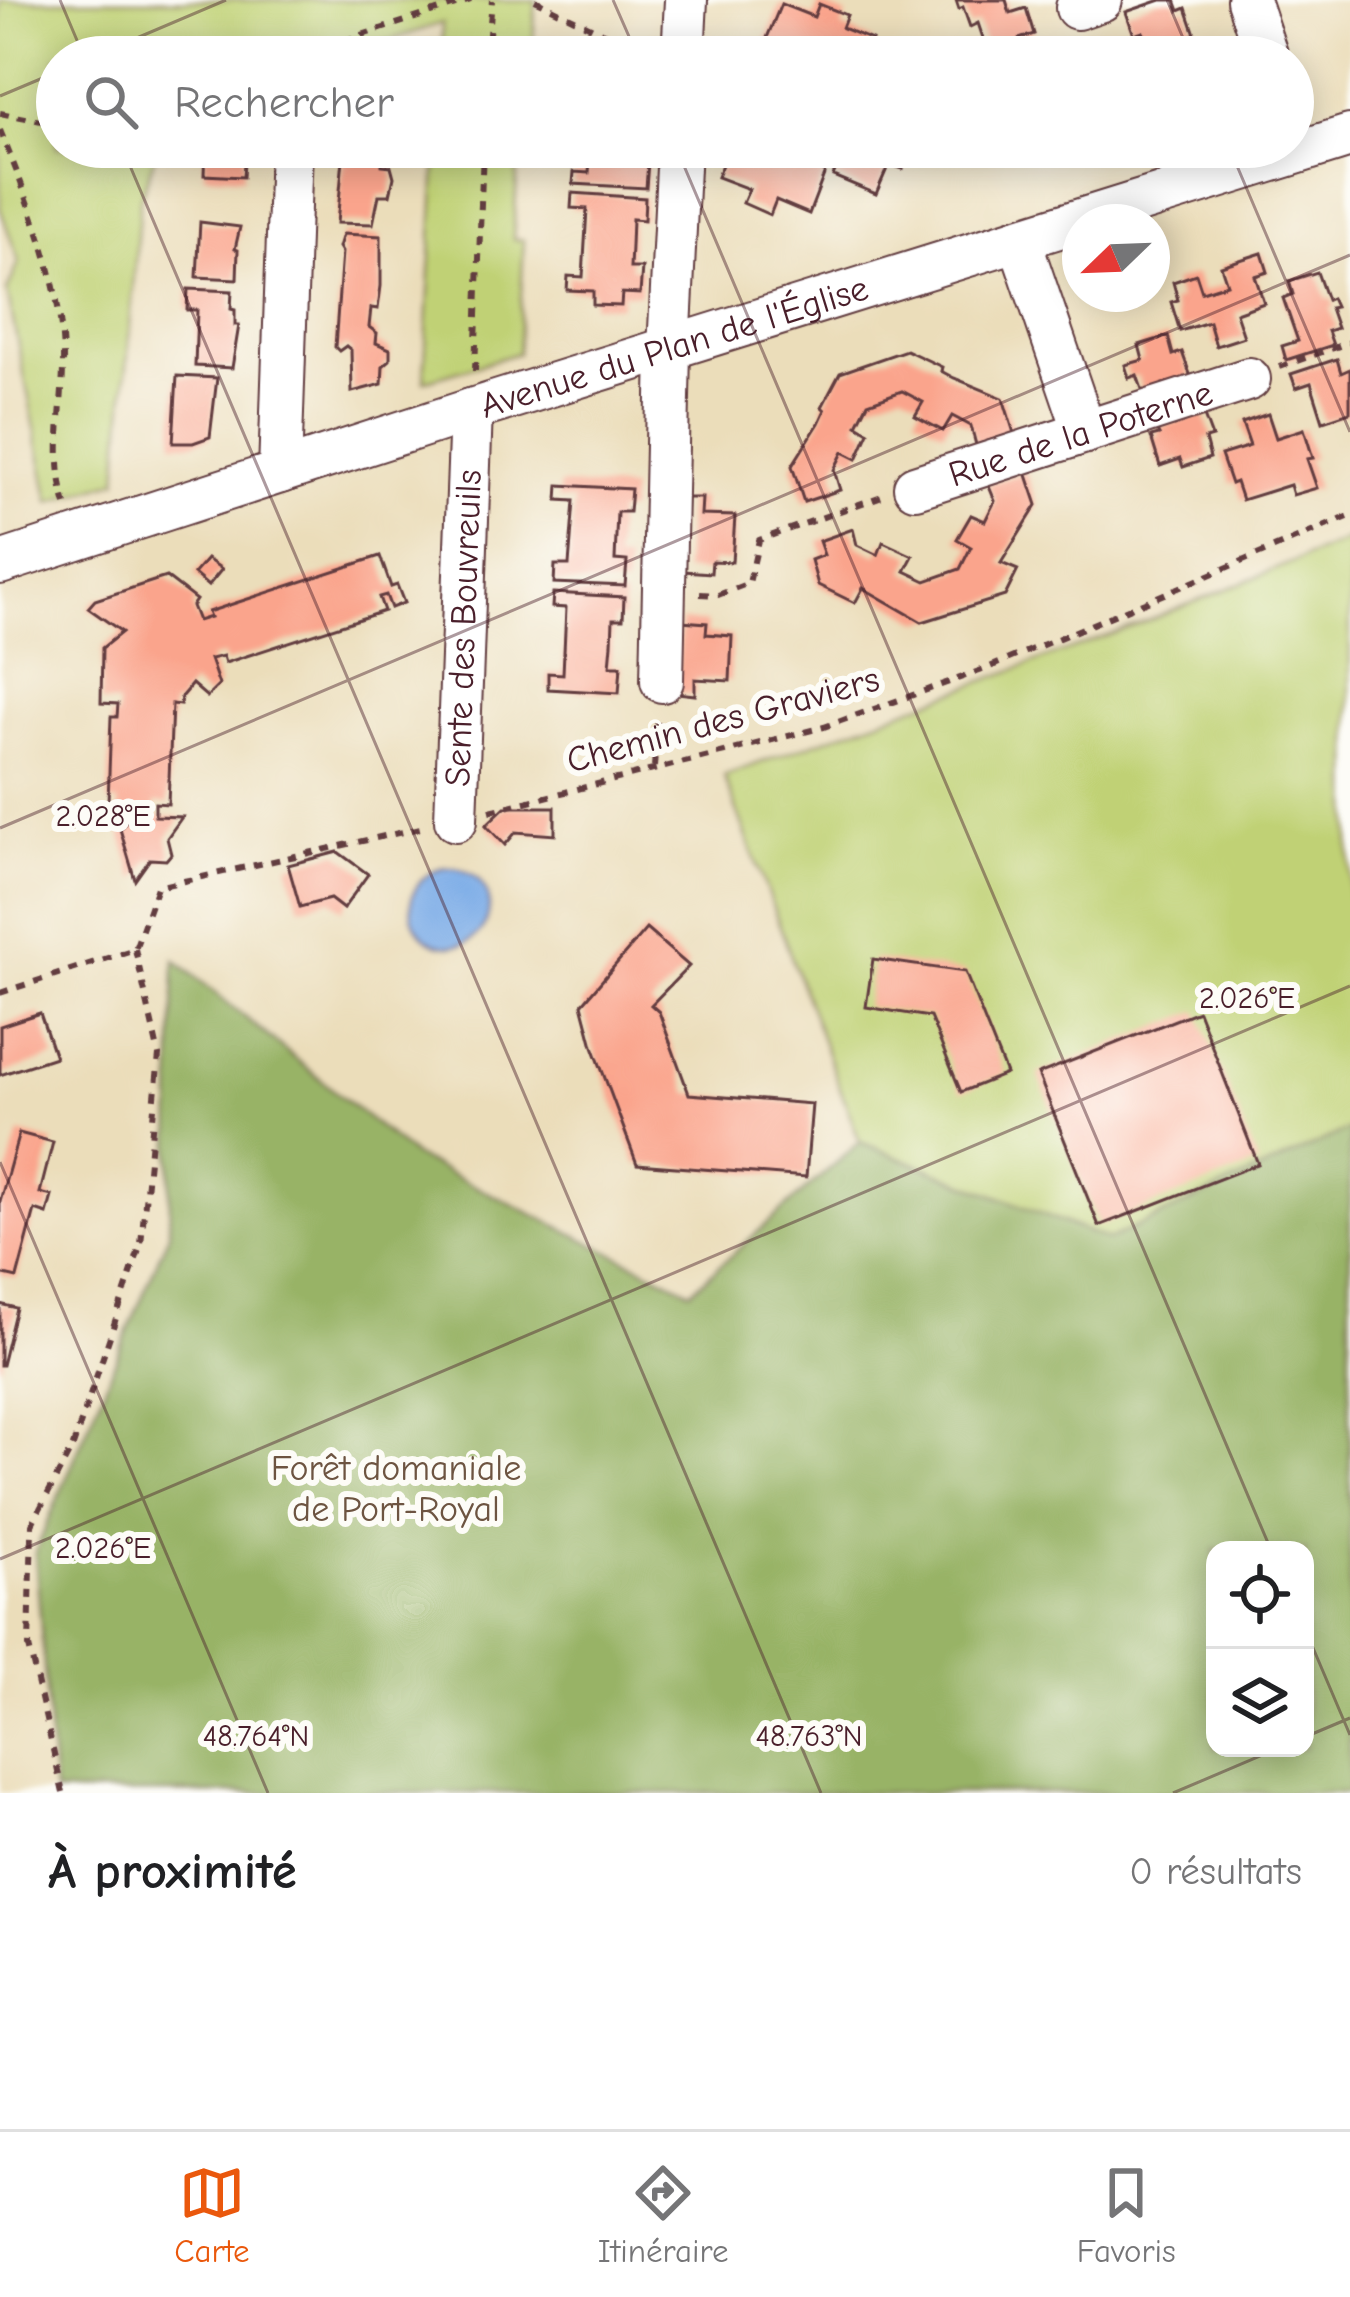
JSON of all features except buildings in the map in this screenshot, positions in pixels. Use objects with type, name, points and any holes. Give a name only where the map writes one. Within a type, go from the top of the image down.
[{"type":"street","points":[[684,36],[686,0]]},
{"type":"street","points":[[1248,0],[1260,36]]},
{"type":"street","name":"Avenue du Plan de l'Église","points":[[1314,141],[1350,136]]},
{"type":"street","points":[[280,472],[290,168]]},
{"type":"street","points":[[662,681],[678,168]]},
{"type":"street","name":"Avenue du Plan de l'Église","points":[[0,563],[1019,239],[1226,168]]},
{"type":"street","points":[[1019,239],[1084,432]]},
{"type":"street","name":"Rue de la Poterne","points":[[915,488],[1249,379]]},
{"type":"street","name":"Sente des Bouvreuils","points":[[456,820],[471,410]]},
{"type":"path","points":[[359,36],[471,0]]},
{"type":"path","points":[[489,36],[492,0]]},
{"type":"path","points":[[535,0],[609,36]]},
{"type":"path","points":[[0,112],[36,120]]},
{"type":"path","points":[[0,130],[38,231],[54,299],[63,355],[57,426],[69,514]]},
{"type":"path","points":[[471,410],[481,168]]},
{"type":"path","points":[[1249,379],[1350,342]]},
{"type":"path","points":[[664,592],[718,596],[749,584],[759,540],[861,502],[915,488]]},
{"type":"path","name":"Chemin des Graviers","points":[[135,949],[157,887],[456,820],[824,727],[985,669],[1350,516]]},
{"type":"path","points":[[654,767],[662,681]]},
{"type":"path","points":[[0,993],[135,949],[159,1055],[141,1244],[73,1446],[32,1524],[29,1647],[63,1793]]},
{"type":"green space","points":[[0,0],[536,0],[533,36],[442,36],[442,23],[403,36],[36,36],[36,168],[151,168],[140,199],[118,480],[50,502],[7,291],[19,262],[0,208]]},
{"type":"green space","points":[[436,168],[518,168],[513,239],[524,240],[518,353],[424,381]]},
{"type":"green space","points":[[1350,539],[1350,1129],[1108,1240],[860,1142],[724,776],[1145,622]]},
{"type":"green space","name":"Forêt domaniale de Port-Royal","points":[[175,960],[415,1157],[691,1291],[860,1142],[1108,1240],[1350,1129],[1350,1793],[54,1793],[35,1553],[169,1233]]},
{"type":"water","points":[[450,868],[478,879],[489,907],[478,935],[450,946],[422,935],[411,907],[422,879]]}]
